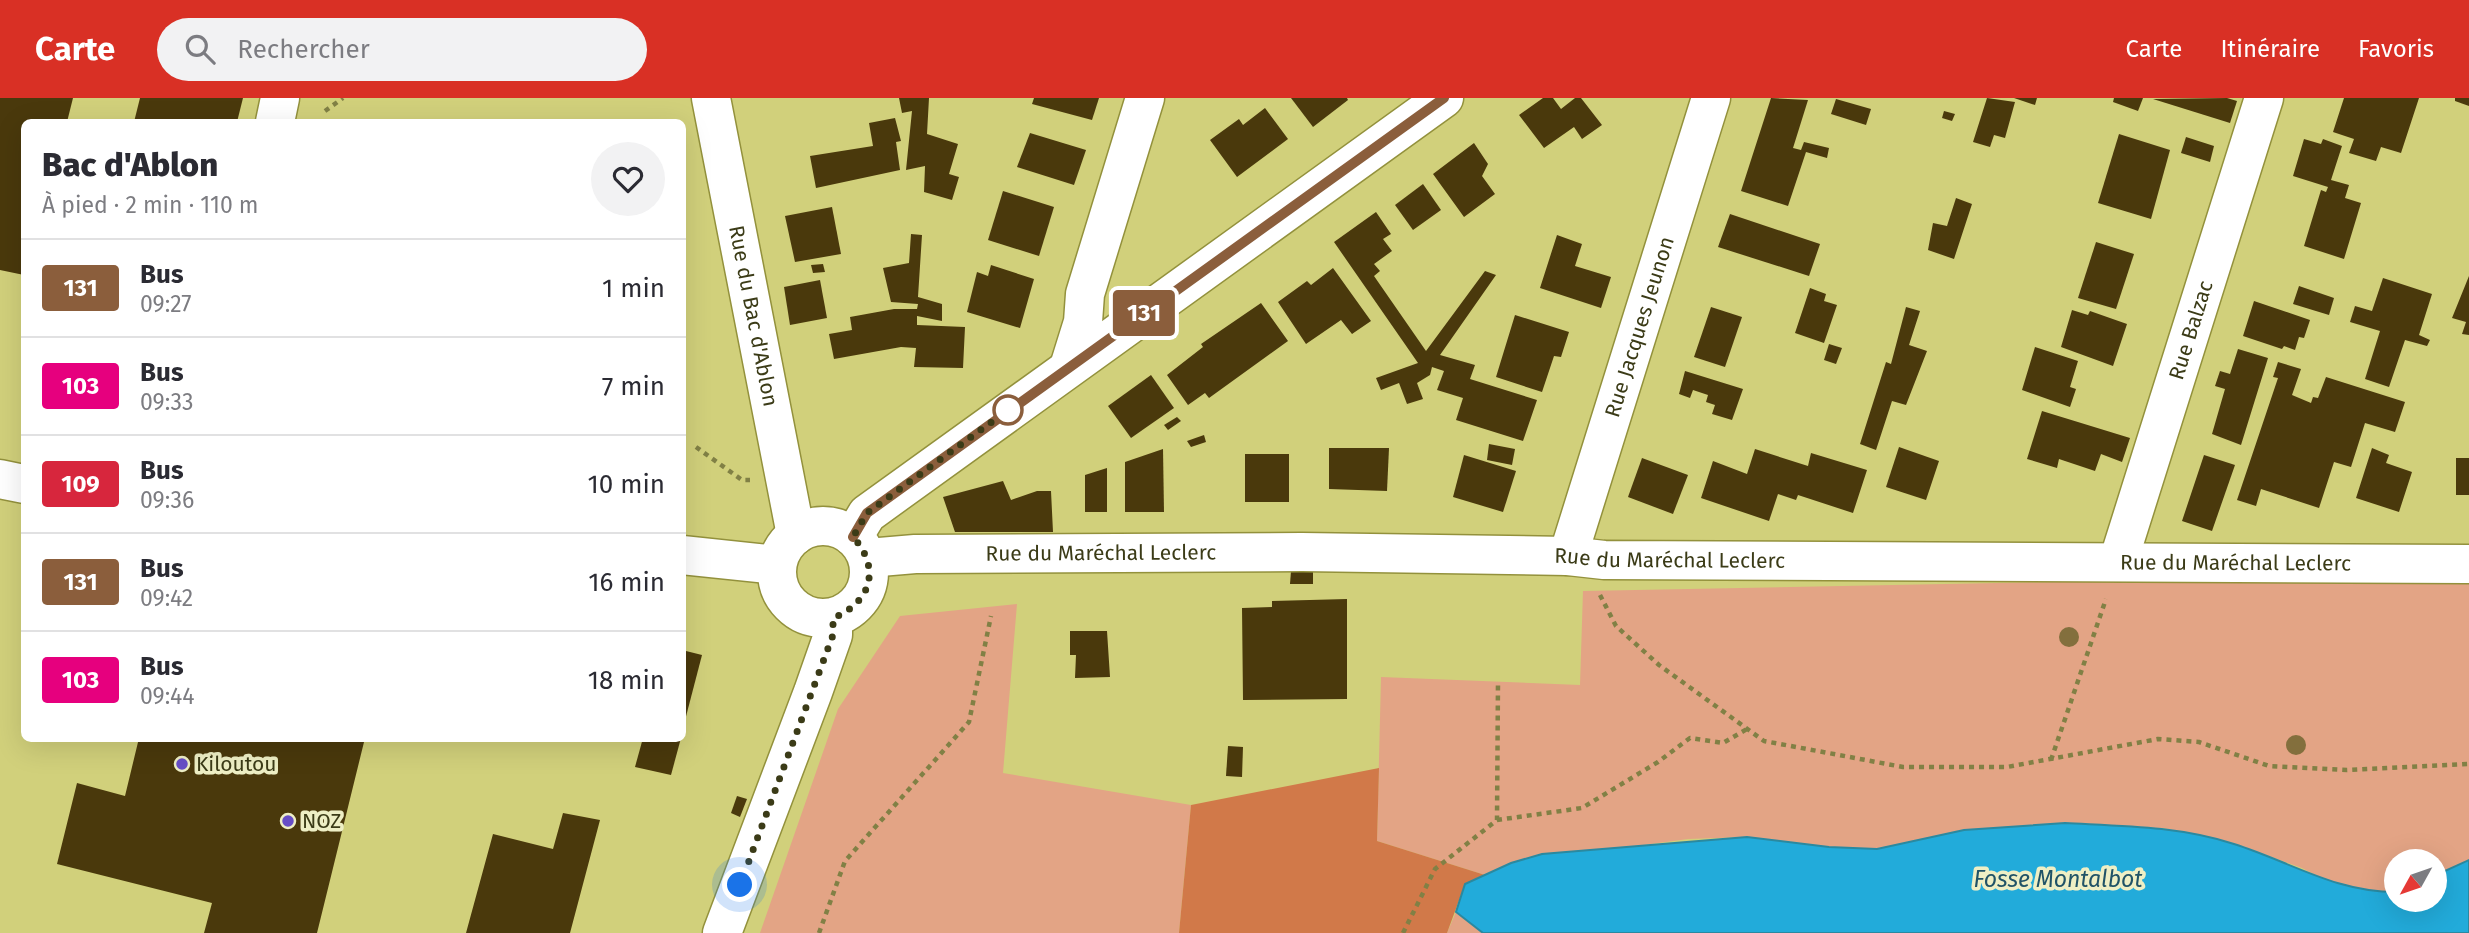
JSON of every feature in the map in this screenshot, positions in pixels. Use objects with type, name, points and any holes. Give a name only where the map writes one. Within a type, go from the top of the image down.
[{"type":"street","points":[[276,119],[280,98]]},
{"type":"street","name":"Rue du Bac d'Ablon","points":[[711,98],[785,479],[787,550]]},
{"type":"street","points":[[1069,367],[1083,322],[1085,294],[1146,98]]},
{"type":"street","points":[[860,547],[867,513],[1444,98]]},
{"type":"street","name":"Rue Jacques Jeunon","points":[[1586,558],[1711,98]]},
{"type":"street","name":"Rue Balzac","points":[[2119,562],[2264,98]]},
{"type":"street","points":[[0,479],[21,483]]},
{"type":"street","points":[[825,526],[840,529],[860,547],[870,576],[858,603],[833,618],[804,615],[791,606],[777,580],[787,550],[810,528],[825,526]]},
{"type":"street","name":"Rue du Maréchal Leclerc","points":[[860,547],[915,554],[1302,552],[1586,558],[2469,564]]},
{"type":"street","points":[[686,555],[787,550]]},
{"type":"street","points":[[722,933],[813,692],[833,635],[833,618]]},
{"type":"path","points":[[325,111],[343,98]]},
{"type":"path","points":[[696,447],[742,480],[785,479]]},
{"type":"path","points":[[1586,558],[1600,596],[1616,626],[1658,665],[1763,741],[1903,767],[2007,766],[2158,739],[2199,742],[2269,766],[2347,770],[2469,764]]},
{"type":"path","points":[[2051,760],[2119,562]]},
{"type":"path","points":[[819,933],[845,861],[969,722],[991,616]]},
{"type":"path","points":[[1497,820],[1498,681]]},
{"type":"path","points":[[1403,933],[1435,869],[1497,820],[1582,808],[1658,762],[1690,738],[1723,743],[1747,729]]},
{"type":"shaded area","points":[[2469,574],[2469,860],[2447,870],[2447,849],[2384,849],[2384,893],[2374,893],[2336,886],[2302,868],[2233,843],[2163,828],[1964,830],[1877,849],[1829,847],[1747,837],[1688,839],[1511,863],[1485,875],[1377,841],[1381,677],[1580,685],[1583,591]]},
{"type":"shaded area","points":[[1017,604],[1003,773],[1191,805],[1179,933],[760,933],[838,709],[900,616]]},
{"type":"shaded area","points":[[1379,768],[1377,841],[1485,875],[1465,884],[1447,933],[1179,933],[1191,805]]},
{"type":"shaded area","points":[[1456,912],[1483,933],[1447,933]]},
{"type":"water","name":"Fosse Montalbot","points":[[2065,823],[2150,828],[2213,838],[2255,851],[2333,882],[2384,891],[2384,912],[2447,912],[2447,870],[2469,860],[2469,933],[1483,933],[1456,912],[1465,884],[1511,863],[1542,854],[1747,837],[1829,847],[1877,849],[1964,830]]},
{"type":"building","points":[[0,98],[73,98],[68,119],[21,119],[21,274],[0,270]]},
{"type":"building","points":[[140,98],[243,98],[238,119],[135,119]]},
{"type":"building","points":[[899,98],[929,98],[927,134],[958,144],[949,174],[959,177],[952,200],[924,192],[925,166],[906,170],[912,111],[902,113]]},
{"type":"building","points":[[1034,98],[1099,98],[1092,120],[1032,104]]},
{"type":"building","points":[[1291,98],[1347,98],[1348,100],[1313,127]]},
{"type":"building","points":[[1543,98],[1553,98],[1561,109],[1575,98],[1581,98],[1602,125],[1582,139],[1574,127],[1544,148],[1519,115]]},
{"type":"building","points":[[1771,98],[1808,100],[1793,148],[1801,150],[1804,142],[1829,148],[1827,158],[1806,152],[1788,206],[1741,191]]},
{"type":"building","points":[[1987,98],[2015,102],[2005,138],[1994,135],[1990,147],[1973,142]]},
{"type":"building","points":[[2014,98],[2037,98],[2035,105]]},
{"type":"building","points":[[2114,98],[2143,98],[2138,111],[2113,102]]},
{"type":"building","points":[[2227,98],[2237,101],[2230,123],[2153,99]]},
{"type":"building","points":[[2344,98],[2419,98],[2401,153],[2381,147],[2376,161],[2349,153],[2354,139],[2333,132]]},
{"type":"building","points":[[2455,98],[2469,98],[2469,106],[2455,101]]},
{"type":"building","points":[[1836,99],[1871,109],[1866,125],[1831,114]]},
{"type":"building","points":[[1265,108],[1288,139],[1237,177],[1210,140],[1239,119],[1243,125]]},
{"type":"building","points":[[1944,111],[1955,114],[1952,121],[1942,118]]},
{"type":"building","points":[[895,118],[901,141],[896,142],[900,170],[816,188],[810,156],[873,146],[869,123]]},
{"type":"building","points":[[1030,133],[1086,150],[1074,185],[1017,167]]},
{"type":"building","points":[[2119,134],[2170,150],[2151,219],[2098,203]]},
{"type":"building","points":[[2186,137],[2214,146],[2210,162],[2181,153]]},
{"type":"building","points":[[2304,139],[2321,144],[2323,139],[2342,146],[2331,180],[2349,185],[2345,198],[2361,203],[2344,259],[2304,246],[2321,190],[2326,192],[2328,187],[2293,176]]},
{"type":"building","points":[[1474,143],[1488,164],[1482,176],[1495,194],[1464,217],[1433,174]]},
{"type":"building","points":[[1423,184],[1441,210],[1413,230],[1395,205]]},
{"type":"building","points":[[1003,191],[1054,207],[1039,256],[988,240]]},
{"type":"building","points":[[1956,198],[1972,204],[1954,259],[1928,250],[1933,223],[1947,226]]},
{"type":"building","points":[[832,207],[841,254],[795,262],[785,216]]},
{"type":"building","points":[[1376,212],[1391,234],[1383,239],[1392,251],[1374,264],[1380,271],[1374,276],[1426,351],[1485,271],[1496,275],[1440,355],[1475,365],[1470,379],[1537,400],[1523,441],[1456,420],[1463,398],[1437,390],[1444,371],[1432,367],[1430,375],[1417,383],[1423,399],[1407,404],[1399,383],[1381,390],[1376,378],[1418,363],[1334,242]]},
{"type":"building","points":[[1730,214],[1820,244],[1809,276],[1718,247]]},
{"type":"building","points":[[911,234],[922,235],[918,297],[942,304],[942,321],[917,316],[917,325],[965,327],[963,368],[914,367],[916,348],[901,347],[834,359],[829,334],[852,330],[850,317],[894,309],[917,309],[918,304],[891,302],[883,268],[909,263]]},
{"type":"building","points":[[1557,235],[1582,244],[1575,266],[1611,277],[1601,308],[1540,288]]},
{"type":"building","points":[[2096,242],[2134,254],[2116,309],[2078,298]]},
{"type":"building","points":[[823,264],[825,272],[813,273],[811,265]]},
{"type":"building","points":[[991,265],[1034,279],[1020,328],[967,312],[977,272],[988,276]]},
{"type":"building","points":[[1333,268],[1371,321],[1352,334],[1341,320],[1306,344],[1278,302],[1307,281],[1311,285]]},
{"type":"building","points":[[2469,276],[2469,335],[2462,334],[2466,322],[2452,318]]},
{"type":"building","points":[[2383,278],[2432,294],[2419,335],[2430,340],[2427,346],[2405,340],[2389,387],[2365,379],[2380,331],[2350,322],[2355,306],[2372,311]]},
{"type":"building","points":[[820,280],[827,318],[790,325],[784,287]]},
{"type":"building","points":[[2299,286],[2334,298],[2329,315],[2293,304]]},
{"type":"building","points":[[1810,288],[1826,294],[1824,301],[1837,305],[1824,343],[1795,333]]},
{"type":"building","points":[[2254,301],[2310,320],[2304,338],[2299,337],[2295,350],[2284,346],[2282,349],[2243,336]]},
{"type":"building","points":[[1261,303],[1288,341],[1209,398],[1205,393],[1188,405],[1167,375],[1203,347],[1201,344]]},
{"type":"building","points":[[1711,307],[1742,317],[1725,367],[1694,357]]},
{"type":"building","points":[[1906,307],[1920,311],[1909,345],[1927,351],[1906,405],[1892,401],[1876,450],[1860,444],[1886,362],[1891,364]]},
{"type":"building","points":[[2072,310],[2088,315],[2090,311],[2127,324],[2113,366],[2061,347]]},
{"type":"building","points":[[1515,315],[1569,332],[1561,357],[1554,356],[1542,392],[1496,377]]},
{"type":"building","points":[[1829,344],[1842,348],[1836,364],[1824,360]]},
{"type":"building","points":[[2035,347],[2078,361],[2070,387],[2076,389],[2070,407],[2022,390]]},
{"type":"building","points":[[2238,349],[2268,358],[2241,445],[2212,434],[2225,389],[2215,386],[2220,371],[2230,374]]},
{"type":"building","points":[[2278,362],[2301,369],[2292,395],[2311,403],[2313,397],[2318,398],[2326,377],[2405,402],[2395,432],[2365,423],[2351,467],[2334,462],[2319,508],[2261,489],[2256,506],[2237,500],[2278,378],[2273,377]]},
{"type":"building","points":[[1685,371],[1743,389],[1732,420],[1712,414],[1715,405],[1706,402],[1708,395],[1693,390],[1690,398],[1679,394]]},
{"type":"building","points":[[1151,375],[1174,408],[1131,438],[1108,406]]},
{"type":"building","points":[[2042,411],[2130,438],[2122,462],[2101,454],[2095,471],[2059,459],[2057,468],[2027,459]]},
{"type":"building","points":[[1177,417],[1181,421],[1168,430],[1164,425]]},
{"type":"building","points":[[1204,435],[1206,442],[1191,447],[1187,441]]},
{"type":"building","points":[[1489,444],[1515,449],[1512,465],[1487,460]]},
{"type":"building","points":[[1899,447],[1939,461],[1926,500],[1886,487]]},
{"type":"building","points":[[1329,448],[1389,448],[1387,491],[1329,489]]},
{"type":"building","points":[[2372,448],[2389,455],[2386,463],[2412,472],[2399,512],[2356,498]]},
{"type":"building","points":[[1163,449],[1164,512],[1125,512],[1125,462]]},
{"type":"building","points":[[1755,449],[1808,466],[1811,453],[1867,470],[1853,513],[1798,495],[1796,500],[1778,494],[1769,521],[1701,498],[1713,461],[1747,474]]},
{"type":"building","points":[[1245,454],[1289,454],[1289,502],[1245,502]]},
{"type":"building","points":[[1464,455],[1516,471],[1503,512],[1453,497]]},
{"type":"building","points":[[2204,455],[2235,465],[2212,531],[2182,521]]},
{"type":"building","points":[[1642,458],[1688,475],[1673,514],[1628,497]]},
{"type":"building","points":[[2456,458],[2469,458],[2469,495],[2456,495]]},
{"type":"building","points":[[1107,468],[1107,512],[1085,512],[1085,475]]},
{"type":"building","points":[[1003,481],[1011,500],[1037,491],[1051,491],[1053,532],[955,532],[943,497]]},
{"type":"building","points":[[1291,571],[1313,572],[1313,584],[1290,584]]},
{"type":"building","points":[[1347,599],[1347,699],[1243,700],[1242,608],[1272,607],[1272,601]]},
{"type":"building","points":[[1070,631],[1107,631],[1110,677],[1075,678],[1076,655],[1070,655]]},
{"type":"building","points":[[686,651],[702,655],[686,716]]},
{"type":"building","points":[[138,742],[364,742],[317,933],[204,933],[212,903],[57,864],[77,783],[125,796]]},
{"type":"building","points":[[642,742],[680,742],[671,775],[635,767]]},
{"type":"building","points":[[1228,746],[1243,747],[1242,777],[1226,776]]},
{"type":"building","points":[[737,796],[747,799],[740,817],[731,813]]},
{"type":"building","points":[[563,813],[600,820],[570,933],[466,933],[493,834],[553,849]]},
{"type":"bus line","name":"131","points":[[853,537],[867,513],[1444,98]]},
{"type":"place","name":"Kiloutou","points":[[182,764]]},
{"type":"place","name":"NOZ","points":[[288,821]]},
{"type":"route","points":[[740,885],[833,635],[833,618],[858,603],[866,590],[870,576],[868,558],[853,537],[867,513],[1008,410]]}]
